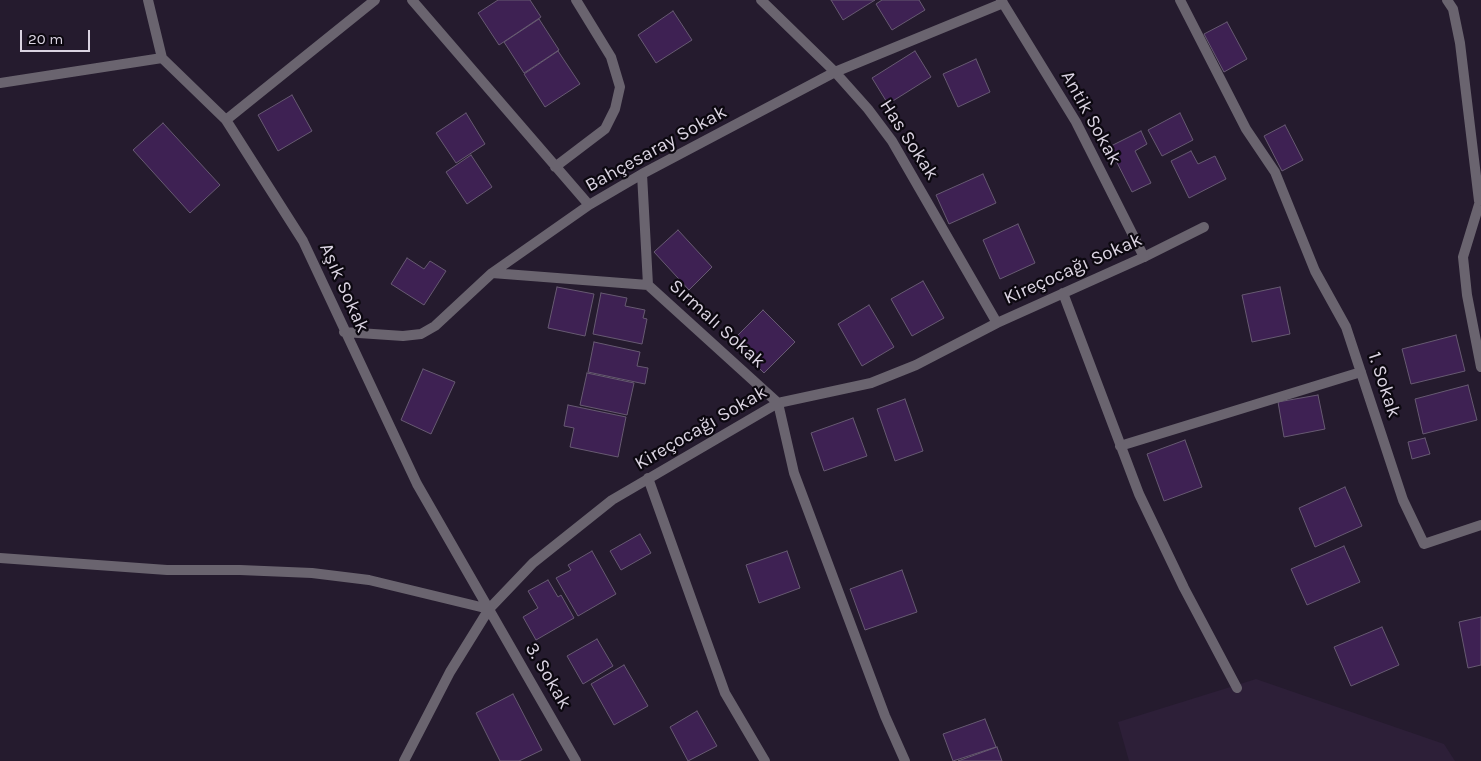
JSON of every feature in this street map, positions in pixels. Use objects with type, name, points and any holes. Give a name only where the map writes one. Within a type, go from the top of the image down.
[{"type":"street","points":[[0,84],[162,58],[148,0]]},
{"type":"street","points":[[226,120],[375,0]]},
{"type":"street","points":[[412,0],[589,205]]},
{"type":"street","points":[[555,167],[605,129],[616,110],[620,87],[611,56],[576,0]]},
{"type":"street","name":"Has Sokak","points":[[760,0],[835,72],[868,109],[892,141],[997,323]]},
{"type":"street","name":"1. Sokak","points":[[1180,0],[1246,129],[1275,172],[1301,240],[1346,327],[1404,500],[1424,544],[1481,525]]},
{"type":"street","points":[[1447,0],[1453,9],[1460,43],[1480,200],[1463,257],[1467,295],[1481,367]]},
{"type":"street","name":"Bahçesaray Sokak","points":[[344,332],[403,336],[421,334],[435,326],[492,273],[589,205],[642,174],[835,72],[1002,2]]},
{"type":"street","name":"Antik Sokak","points":[[1002,2],[1076,122],[1144,257]]},
{"type":"street","name":"Aşık Sokak","points":[[162,58],[226,120],[303,241],[416,484],[488,609]]},
{"type":"street","name":"Sırmalı Sokak","points":[[642,174],[648,284],[778,403]]},
{"type":"street","name":"Kireçocağı Sokak","points":[[404,761],[450,672],[488,609],[533,564],[612,500],[778,403],[871,383],[916,364],[997,323],[1144,257],[1204,227]]},
{"type":"street","points":[[492,273],[648,284]]},
{"type":"street","points":[[1062,293],[1120,446],[1156,531],[1237,688]]},
{"type":"street","points":[[1120,446],[1361,372]]},
{"type":"street","points":[[778,403],[794,473],[885,716],[905,761]]},
{"type":"street","points":[[648,478],[725,693],[765,761]]},
{"type":"street","points":[[0,558],[167,570],[240,570],[312,573],[369,580],[488,609]]},
{"type":"street","name":"3. Sokak","points":[[488,609],[576,761]]},
{"type":"shaded area","points":[[1256,679],[1444,744],[1455,761],[1129,761],[1118,722]]},
{"type":"building","points":[[498,0],[530,0],[541,17],[499,45],[478,13]]},
{"type":"building","points":[[831,0],[875,0],[843,20]]},
{"type":"building","points":[[882,0],[919,0],[925,10],[892,30],[876,4]]},
{"type":"building","points":[[673,11],[692,40],[656,63],[638,35]]},
{"type":"building","points":[[539,19],[559,50],[524,73],[504,42]]},
{"type":"building","points":[[1227,22],[1247,59],[1224,72],[1204,34]]},
{"type":"building","points":[[558,51],[580,84],[545,107],[524,74]]},
{"type":"building","points":[[915,51],[931,77],[888,104],[872,78]]},
{"type":"building","points":[[976,59],[990,92],[958,107],[943,74]]},
{"type":"building","points":[[292,95],[312,131],[278,151],[258,115]]},
{"type":"building","points":[[466,113],[485,144],[456,163],[436,133]]},
{"type":"building","points":[[1180,113],[1193,140],[1162,156],[1148,130]]},
{"type":"building","points":[[163,123],[220,185],[190,213],[133,150]]},
{"type":"building","points":[[1285,125],[1303,160],[1282,171],[1264,136]]},
{"type":"building","points":[[1141,131],[1147,144],[1135,151],[1151,183],[1132,192],[1109,147]]},
{"type":"building","points":[[1191,151],[1198,164],[1215,156],[1226,179],[1189,198],[1171,161]]},
{"type":"building","points":[[471,155],[492,187],[467,204],[446,172]]},
{"type":"building","points":[[983,174],[996,203],[949,224],[936,195]]},
{"type":"building","points":[[1018,224],[1035,263],[1000,279],[983,240]]},
{"type":"building","points":[[678,230],[712,267],[689,290],[654,252]]},
{"type":"building","points":[[407,258],[424,269],[430,261],[446,271],[424,305],[391,284]]},
{"type":"building","points":[[923,281],[944,318],[912,336],[891,299]]},
{"type":"building","points":[[557,287],[594,294],[585,336],[548,328]]},
{"type":"building","points":[[1280,287],[1290,334],[1252,342],[1242,295]]},
{"type":"building","points":[[601,293],[627,298],[625,306],[645,310],[643,318],[647,319],[642,344],[593,334]]},
{"type":"building","points":[[869,305],[894,347],[862,366],[838,324]]},
{"type":"building","points":[[763,310],[795,342],[764,373],[732,341]]},
{"type":"building","points":[[1456,335],[1465,371],[1411,384],[1402,349]]},
{"type":"building","points":[[594,342],[640,352],[637,366],[648,368],[645,384],[588,372]]},
{"type":"building","points":[[423,369],[455,382],[431,434],[401,420]]},
{"type":"building","points":[[587,373],[634,383],[627,415],[580,405]]},
{"type":"building","points":[[1468,385],[1477,420],[1423,434],[1415,399]]},
{"type":"building","points":[[1318,395],[1325,429],[1284,437],[1278,402]]},
{"type":"building","points":[[905,399],[923,451],[895,461],[877,409]]},
{"type":"building","points":[[568,405],[626,417],[618,457],[570,447],[574,428],[564,426]]},
{"type":"building","points":[[853,418],[867,456],[824,471],[811,433]]},
{"type":"building","points":[[1425,438],[1430,454],[1412,459],[1408,442]]},
{"type":"building","points":[[1185,440],[1202,487],[1164,501],[1147,454]]},
{"type":"building","points":[[1345,487],[1362,526],[1315,547],[1299,508]]},
{"type":"building","points":[[640,534],[651,553],[621,570],[610,551]]},
{"type":"building","points":[[1344,546],[1360,582],[1307,605],[1291,569]]},
{"type":"building","points":[[592,551],[616,594],[578,616],[556,578],[571,570],[568,565]]},
{"type":"building","points":[[787,551],[800,588],[759,603],[746,565]]},
{"type":"building","points":[[902,570],[917,612],[865,630],[850,589]]},
{"type":"building","points":[[548,580],[558,597],[561,595],[574,618],[536,640],[523,617],[538,608],[528,591]]},
{"type":"building","points":[[1481,617],[1481,665],[1468,668],[1459,622]]},
{"type":"building","points":[[1382,627],[1399,665],[1351,686],[1334,647]]},
{"type":"building","points":[[597,639],[613,666],[583,684],[567,656]]},
{"type":"building","points":[[624,665],[648,706],[614,725],[591,684]]},
{"type":"building","points":[[513,694],[542,750],[519,761],[500,761],[476,713]]},
{"type":"building","points":[[697,711],[717,746],[688,761],[670,727]]},
{"type":"building","points":[[985,719],[996,747],[953,761],[943,734]]},
{"type":"building","points":[[997,747],[1002,761],[958,761]]}]
